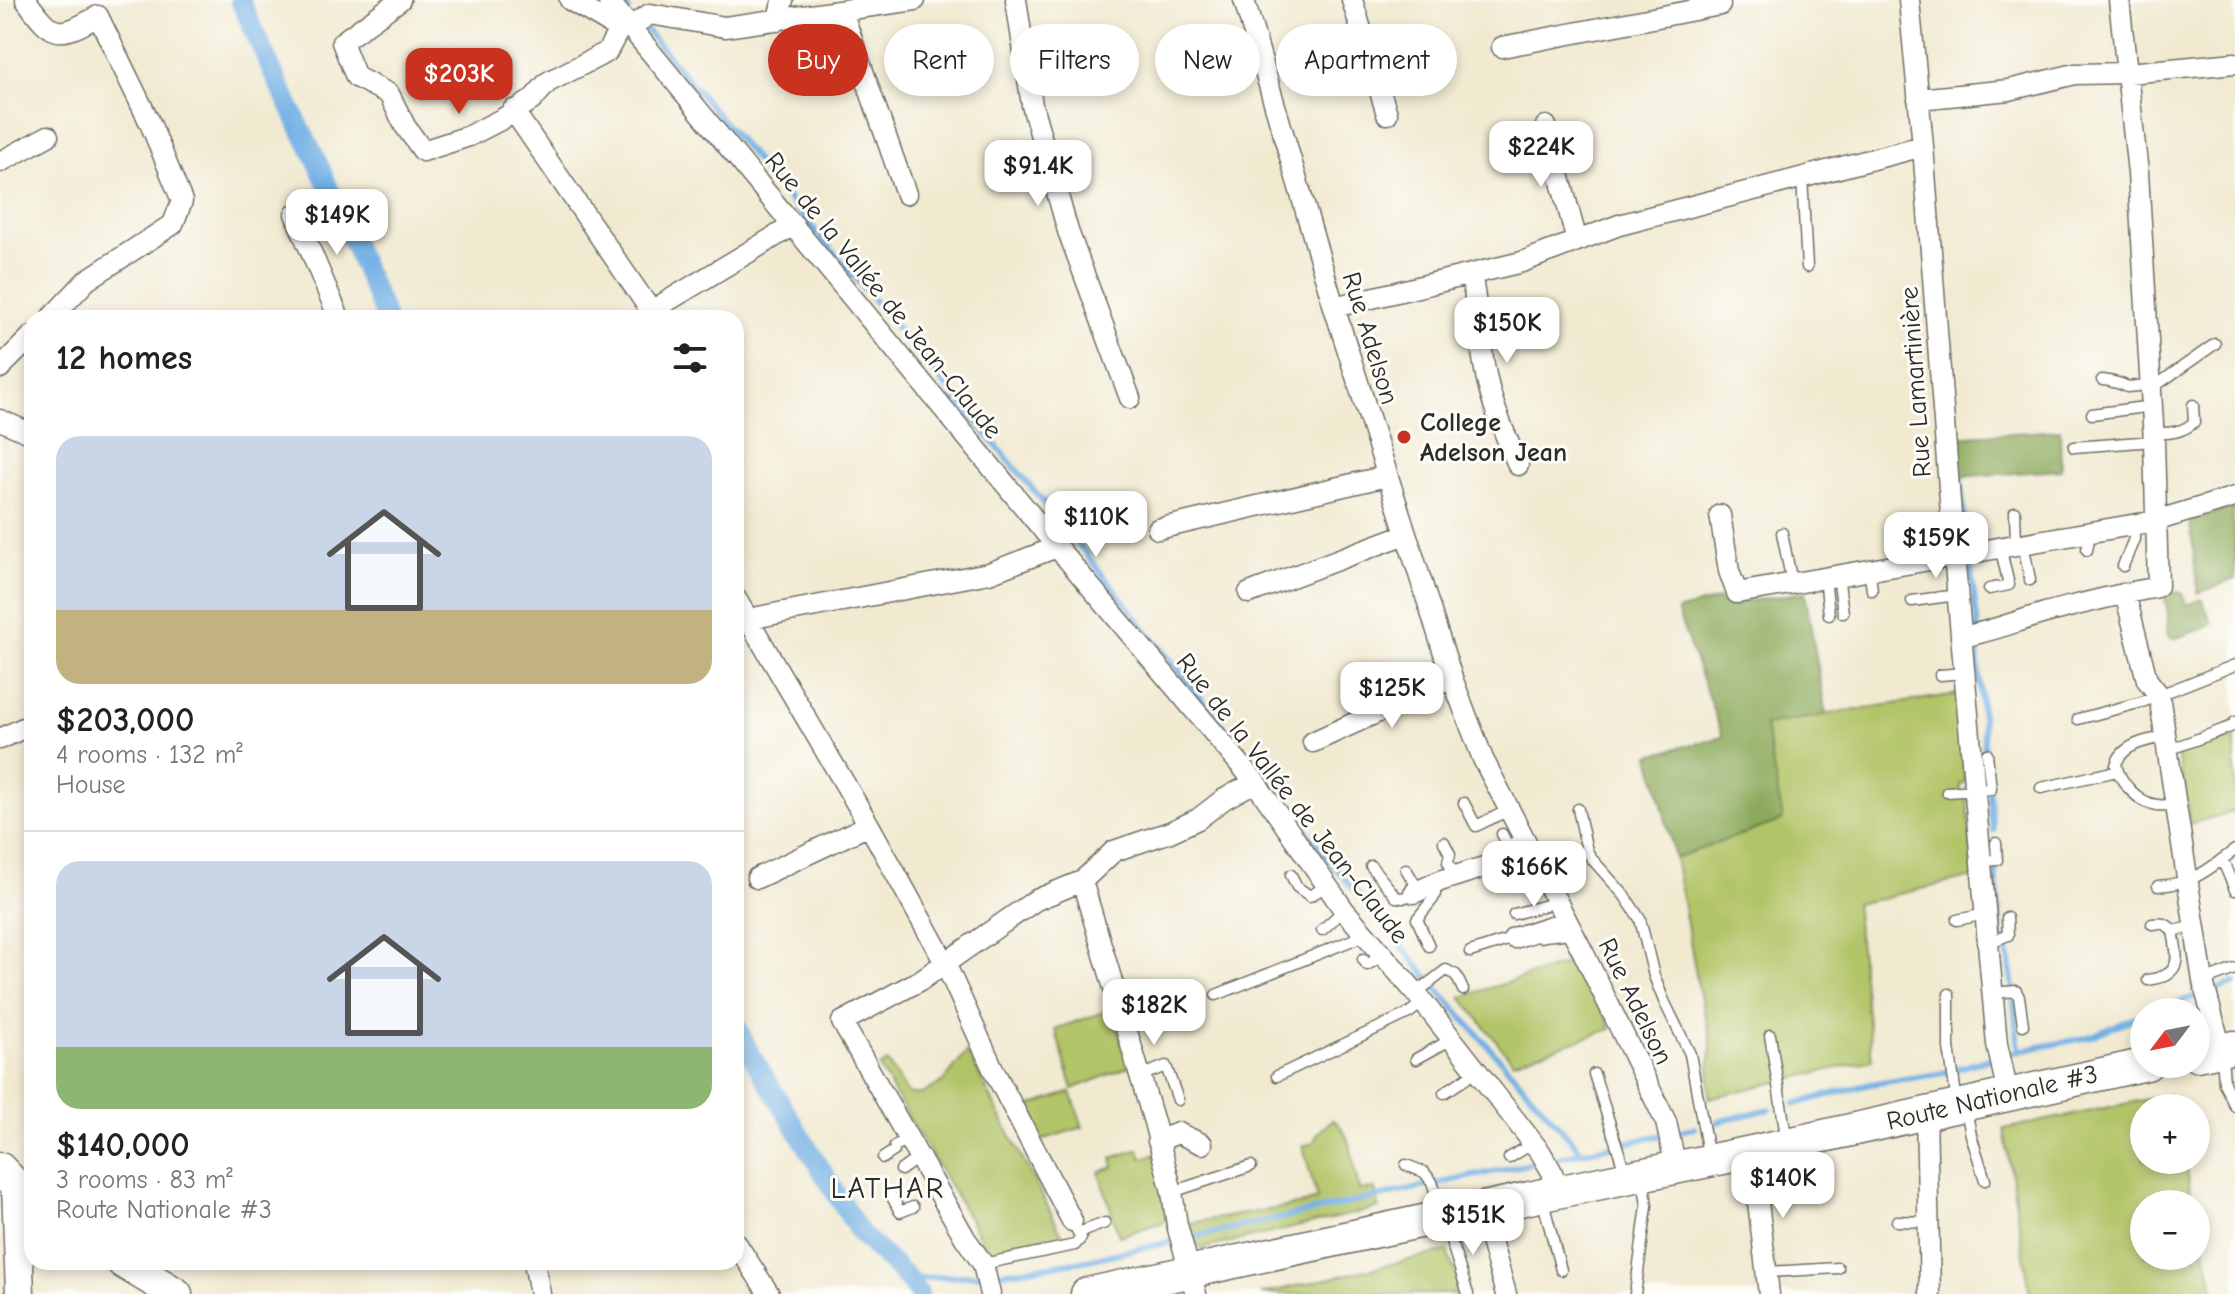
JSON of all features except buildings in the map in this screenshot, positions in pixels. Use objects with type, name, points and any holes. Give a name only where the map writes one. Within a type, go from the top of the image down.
[{"type":"main road","name":"Route Nationale #3","points":[[1087,1294],[1190,1272],[1436,1196],[1482,1209],[1550,1187],[1674,1157],[1710,1161],[1926,1112],[1959,1096],[2008,1094],[2130,1068]]},
{"type":"main road","points":[[16,1184],[20,1294]]},
{"type":"street","points":[[26,0],[49,29],[57,32],[74,30],[98,16],[150,123],[182,201],[173,224],[87,280],[59,310]]},
{"type":"street","points":[[400,0],[342,42],[356,77],[389,94],[405,126],[423,151],[469,136],[504,118],[532,100],[548,82],[607,52],[631,23]]},
{"type":"street","points":[[570,0],[631,23],[725,27],[915,0]]},
{"type":"street","name":"Rue de la Vallée de Jean-Claude","points":[[608,0],[631,23],[1057,547],[1255,782],[1363,933],[1373,957],[1421,994],[1537,1148],[1550,1187]]},
{"type":"street","points":[[777,21],[783,0]]},
{"type":"street","points":[[1016,0],[1032,105],[1068,231],[1130,398]]},
{"type":"street","name":"Rue Adelson","points":[[1244,0],[1334,307],[1452,678],[1483,759],[1570,926],[1666,1122],[1674,1157]]},
{"type":"street","points":[[1352,0],[1387,114]]},
{"type":"street","points":[[1502,47],[1720,5],[1719,0]]},
{"type":"street","name":"Rue Lamartinière","points":[[1909,0],[1957,595],[1964,631],[1964,673],[1985,914],[1997,939],[2005,992],[2000,1052],[2008,1094]]},
{"type":"street","points":[[1964,631],[2158,586],[2154,438],[2138,173],[2119,0]]},
{"type":"street","points":[[842,11],[906,194]]},
{"type":"street","points":[[1918,99],[2009,90],[2075,74],[2128,73],[2235,63]]},
{"type":"street","points":[[513,110],[642,310]]},
{"type":"street","points":[[1546,126],[1577,241]]},
{"type":"street","points":[[0,162],[48,136]]},
{"type":"street","points":[[1334,307],[1522,262],[1619,225],[1923,146]]},
{"type":"street","points":[[295,214],[336,310]]},
{"type":"street","points":[[652,310],[794,225]]},
{"type":"street","points":[[1471,274],[1486,374],[1495,408],[1518,465]]},
{"type":"street","points":[[0,368],[24,344]]},
{"type":"street","points":[[0,420],[24,430]]},
{"type":"street","points":[[1158,529],[1387,476]]},
{"type":"street","points":[[1720,515],[1729,571],[1737,593],[1785,587],[1832,576],[1871,580],[1913,567],[1953,545],[2087,541],[2235,497]]},
{"type":"street","points":[[1249,593],[1406,534]]},
{"type":"street","points":[[744,621],[989,573],[1057,547]]},
{"type":"street","points":[[2125,593],[2147,680],[2159,695],[2203,981],[2217,1050]]},
{"type":"street","points":[[744,624],[869,825],[945,963],[994,1071],[1075,1227]]},
{"type":"street","points":[[1313,742],[1452,678]]},
{"type":"street","points":[[0,739],[24,728]]},
{"type":"street","points":[[989,1293],[983,1264],[937,1200],[919,1157],[898,1140],[842,1022],[921,980],[1036,900],[1082,881],[1114,851],[1198,819],[1224,799],[1255,782]]},
{"type":"street","points":[[757,878],[869,825]]},
{"type":"street","points":[[1421,890],[1527,845]]},
{"type":"street","points":[[1082,881],[1158,1141],[1190,1272]]},
{"type":"street","points":[[1518,940],[1570,926]]},
{"type":"street","points":[[1926,1112],[1930,1294]]},
{"type":"street","points":[[1158,1141],[1178,1133],[1202,1144]]},
{"type":"street","points":[[1752,1152],[1769,1294]]},
{"type":"street","points":[[1482,1209],[1506,1294]]},
{"type":"street","points":[[744,1255],[769,1294]]},
{"type":"street","points":[[536,1270],[540,1294]]},
{"type":"lane","points":[[1802,177],[1807,267]]},
{"type":"lane","points":[[2092,414],[2151,395],[2158,384],[2215,344]]},
{"type":"lane","points":[[2102,380],[2151,395]]},
{"type":"lane","points":[[2074,447],[2154,438],[2172,433],[2194,422],[2193,405]]},
{"type":"lane","points":[[1989,589],[2009,585],[2015,512]]},
{"type":"lane","points":[[2123,566],[2134,539],[2134,525]]},
{"type":"lane","points":[[1782,533],[1785,587]]},
{"type":"lane","points":[[1925,539],[1953,545]]},
{"type":"lane","points":[[2013,544],[2030,580]]},
{"type":"lane","points":[[1832,576],[1843,613]]},
{"type":"lane","points":[[1829,615],[1832,576]]},
{"type":"lane","points":[[1912,601],[1957,595]]},
{"type":"lane","points":[[2078,719],[2159,695],[2235,665]]},
{"type":"lane","points":[[1940,675],[1964,673]]},
{"type":"lane","points":[[2176,804],[2150,803],[2128,788],[2117,771],[2116,761],[2124,752],[2144,741],[2167,743],[2233,726],[2235,722]]},
{"type":"lane","points":[[1947,792],[1991,789],[1987,754]]},
{"type":"lane","points":[[2041,788],[2117,771]]},
{"type":"lane","points":[[1464,803],[1476,826],[1509,810]]},
{"type":"lane","points":[[1578,809],[1587,851],[1640,919],[1654,976],[1690,1054],[1710,1161]]},
{"type":"lane","points":[[1502,834],[1508,846],[1527,845]]},
{"type":"lane","points":[[1444,842],[1455,877]]},
{"type":"lane","points":[[1981,861],[1997,860],[1996,843]]},
{"type":"lane","points":[[2158,886],[2180,884],[2198,877],[2235,850]]},
{"type":"lane","points":[[2222,859],[2235,890]]},
{"type":"lane","points":[[1371,866],[1396,897],[1403,898],[1421,890]]},
{"type":"lane","points":[[1406,869],[1421,890],[1435,894],[1417,919],[1429,946]]},
{"type":"lane","points":[[1291,875],[1297,887],[1310,896],[1328,885]]},
{"type":"lane","points":[[1514,914],[1557,902]]},
{"type":"lane","points":[[1322,930],[1344,910]]},
{"type":"lane","points":[[1957,920],[1985,914]]},
{"type":"lane","points":[[1997,939],[2007,918]]},
{"type":"lane","points":[[2148,980],[2170,973],[2179,960],[2173,931],[2161,923],[2152,924]]},
{"type":"lane","points":[[2173,931],[2195,926]]},
{"type":"lane","points":[[1216,995],[1355,939],[1363,933]]},
{"type":"lane","points":[[1470,952],[1518,940]]},
{"type":"lane","points":[[2203,981],[2235,969]]},
{"type":"lane","points":[[1277,1076],[1409,1013],[1421,994],[1446,970],[1456,975],[1463,990]]},
{"type":"lane","points":[[2005,992],[2019,997],[2023,1025]]},
{"type":"lane","points":[[1949,994],[1951,1059],[1985,1180]]},
{"type":"lane","points":[[1770,1035],[1787,1144]]},
{"type":"lane","points":[[1416,1059],[1452,1039]]},
{"type":"lane","points":[[2217,1050],[2224,1083],[2235,1106]]},
{"type":"lane","points":[[1140,1076],[1166,1066],[1178,1100]]},
{"type":"lane","points":[[1444,1093],[1477,1071]]},
{"type":"lane","points":[[1594,1074],[1612,1128],[1647,1206],[1635,1294]]},
{"type":"lane","points":[[883,1158],[894,1151],[898,1140]]},
{"type":"lane","points":[[1509,1158],[1537,1148]]},
{"type":"lane","points":[[901,1170],[919,1157]]},
{"type":"lane","points":[[1406,1165],[1424,1172],[1436,1196],[1468,1294]]},
{"type":"lane","points":[[1172,1192],[1251,1166]]},
{"type":"lane","points":[[1550,1187],[1561,1270]]},
{"type":"lane","points":[[890,1193],[900,1212],[913,1207]]},
{"type":"lane","points":[[1897,1221],[1927,1222]]},
{"type":"lane","points":[[983,1264],[1075,1245],[1081,1238],[1075,1227],[1105,1223]]},
{"type":"lane","points":[[1767,1272],[1838,1268]]},
{"type":"green space","points":[[2060,430],[2061,470],[1955,477],[1952,437]]},
{"type":"green space","points":[[2232,507],[2235,579],[2198,593],[2190,522]]},
{"type":"green space","points":[[1805,592],[1826,715],[1765,725],[1783,820],[1675,858],[1650,755],[1723,737],[1677,611],[1719,599],[1725,605]]},
{"type":"green space","points":[[2181,592],[2187,605],[2202,599],[2212,623],[2173,639],[2167,634],[2168,613],[2164,594]]},
{"type":"green space","points":[[1958,694],[1965,783],[1960,784],[1961,797],[1967,799],[1974,877],[1855,904],[1872,1060],[1709,1098],[1711,1039],[1699,991],[1675,858],[1782,820],[1764,724]]},
{"type":"green space","points":[[2235,737],[2235,811],[2190,824],[2177,753]]},
{"type":"green space","points":[[1578,960],[1611,1029],[1513,1062],[1461,997]]},
{"type":"green space","points":[[1112,1009],[1128,1067],[1073,1089],[1055,1029]]},
{"type":"green space","points":[[967,1052],[1065,1240],[990,1254],[879,1067],[887,1062],[908,1094],[922,1094],[944,1081]]},
{"type":"green space","points":[[1071,1092],[1083,1127],[1041,1140],[1024,1108]]},
{"type":"green space","points":[[2130,1103],[2130,1174],[2186,1174],[2190,1190],[2130,1190],[2130,1270],[2209,1270],[2215,1294],[2030,1294],[2004,1129]]},
{"type":"green space","points":[[1333,1119],[1345,1133],[1359,1190],[1375,1189],[1379,1208],[1201,1249],[1194,1241],[1190,1223],[1317,1199],[1303,1146],[1313,1143],[1318,1133]]},
{"type":"green space","points":[[1139,1149],[1142,1158],[1155,1154],[1170,1220],[1119,1236],[1099,1172],[1114,1167],[1112,1158]]},
{"type":"green space","points":[[1448,1251],[1464,1294],[1261,1294]]},
{"type":"waterway","points":[[240,0],[316,159],[382,310]]},
{"type":"waterway","points":[[621,0],[629,10]]},
{"type":"waterway","points":[[642,25],[1058,519],[1335,867],[1582,1152]]},
{"type":"waterway","points":[[1956,434],[1966,538]]},
{"type":"waterway","points":[[1970,564],[1978,628],[1985,755]]},
{"type":"waterway","points":[[1989,786],[1993,830]]},
{"type":"waterway","points":[[1995,871],[2001,934],[2010,962],[2019,1051]]},
{"type":"waterway","points":[[2219,989],[2235,983]]},
{"type":"waterway","points":[[1795,1104],[1870,1084],[1938,1074],[2014,1052],[2089,1037],[2130,1020]]},
{"type":"waterway","points":[[744,1041],[860,1233],[908,1279],[919,1294]]},
{"type":"waterway","points":[[1718,1122],[1769,1109]]},
{"type":"waterway","points":[[908,1279],[995,1274],[1083,1261],[1694,1128]]},
{"type":"place","name":"College Adelson Jean","points":[[1404,437]]},
{"type":"district","name":"LATHAR","points":[[888,1188]]}]
